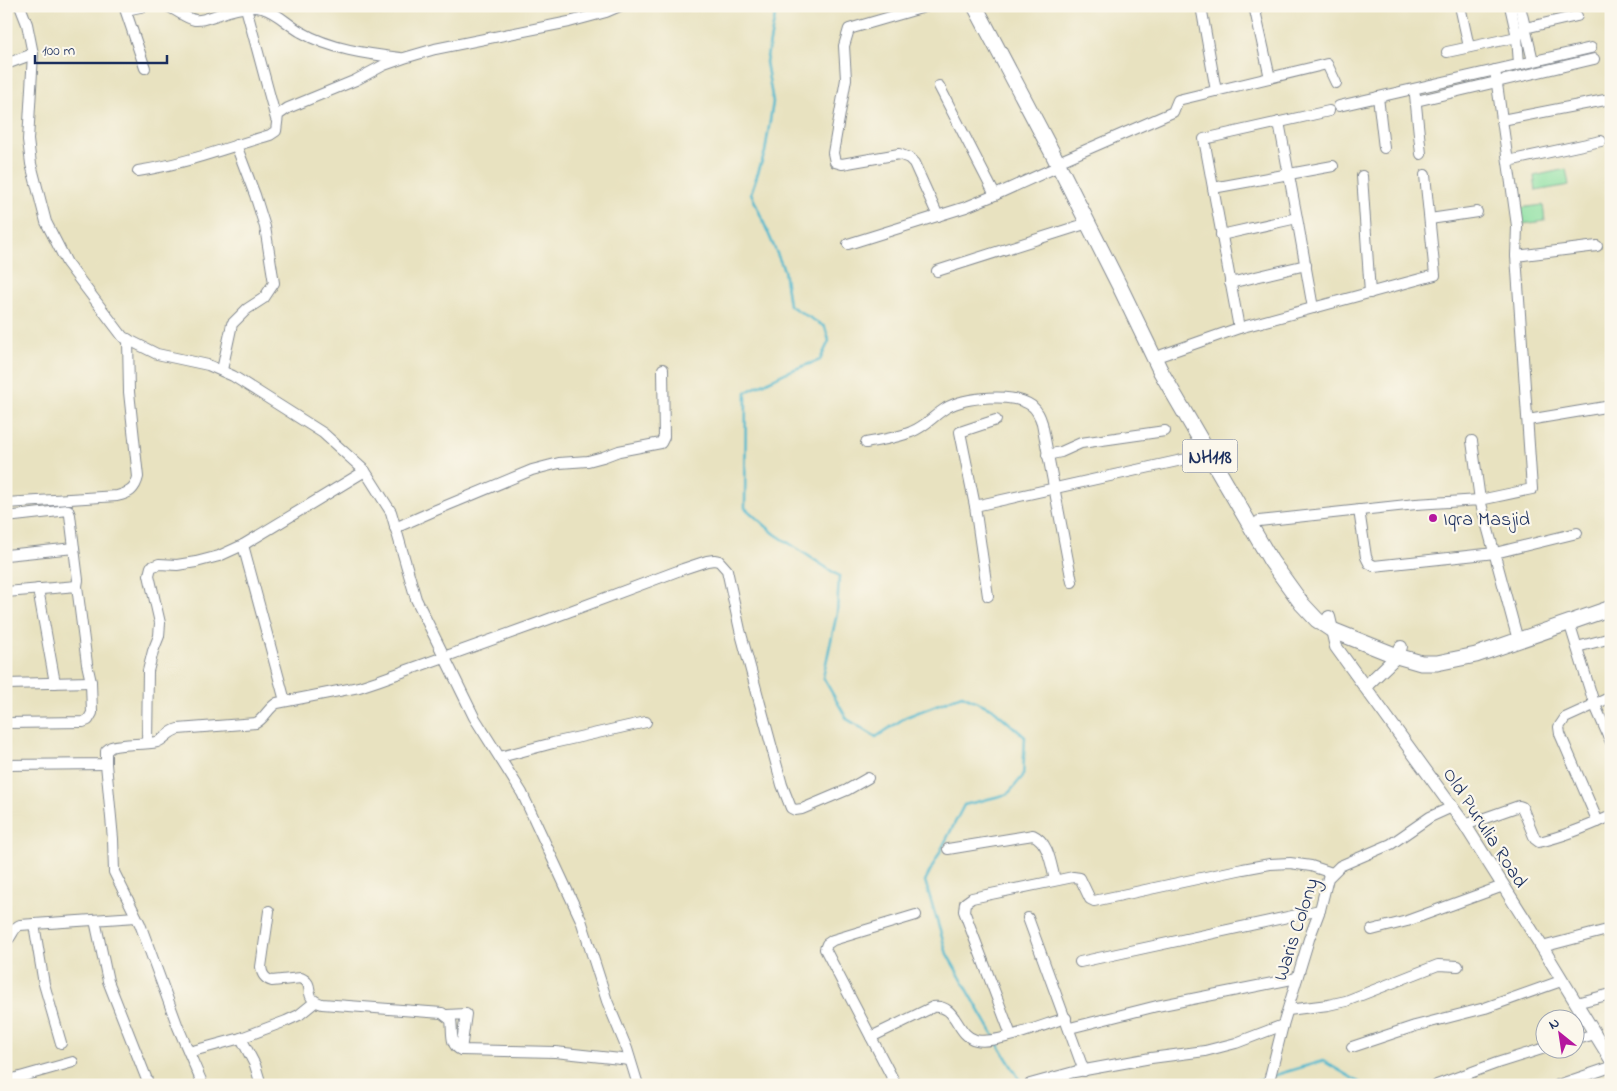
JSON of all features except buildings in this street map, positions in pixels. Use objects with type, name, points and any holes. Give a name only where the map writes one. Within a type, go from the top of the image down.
[{"type":"highway","name":"NH118","points":[[975,6],[1062,162],[1088,224],[1160,372],[1271,561],[1312,615],[1371,637],[1421,663],[1437,663],[1476,655],[1611,608]]},
{"type":"highway","name":"NH118","points":[[986,6],[1062,162],[1162,355],[1294,580],[1330,623]]},
{"type":"highway","name":"NH118","points":[[1399,652],[1448,654],[1466,650],[1611,601]]},
{"type":"main road","name":"Old Purulia Road","points":[[1330,623],[1336,647],[1465,825],[1609,1056]]},
{"type":"main road","points":[[1366,686],[1399,652]]},
{"type":"street","points":[[20,6],[27,24],[34,54],[28,140],[31,164],[46,222],[67,263],[123,337],[157,354],[208,364],[233,376],[323,433],[365,471],[391,512],[416,599],[474,717],[522,793],[581,920],[607,1002],[638,1085]]},
{"type":"street","points":[[144,6],[125,8],[145,68]]},
{"type":"street","points":[[167,6],[186,16],[199,20],[229,11],[260,8],[268,11],[301,33],[326,43],[367,54],[404,58]]},
{"type":"street","points":[[276,119],[281,112],[288,108],[404,58],[435,49],[569,22],[606,12],[620,6]]},
{"type":"street","points":[[928,6],[849,29],[844,46],[846,79],[833,153],[835,162],[842,164],[899,154],[904,155],[914,164],[938,216]]},
{"type":"street","points":[[1201,6],[1216,91]]},
{"type":"street","points":[[1254,6],[1270,78]]},
{"type":"street","points":[[1460,6],[1468,47]]},
{"type":"street","points":[[1510,6],[1517,37],[1519,64]]},
{"type":"street","points":[[1520,6],[1533,61]]},
{"type":"street","points":[[138,171],[196,159],[274,133],[277,127],[276,119],[246,8]]},
{"type":"street","points":[[1447,52],[1517,37],[1525,28],[1577,16]]},
{"type":"street","points":[[1239,328],[1204,139],[1591,48]]},
{"type":"street","points":[[6,64],[34,54]]},
{"type":"street","points":[[1416,101],[1594,59]]},
{"type":"street","points":[[848,244],[938,216],[995,195],[1062,162],[1173,112],[1178,100],[1326,64],[1336,83]]},
{"type":"street","points":[[1259,522],[1416,504],[1480,500],[1532,489],[1516,256],[1517,226],[1496,70]]},
{"type":"street","points":[[939,86],[995,195]]},
{"type":"street","points":[[1415,88],[1421,154]]},
{"type":"street","points":[[1378,97],[1384,148]]},
{"type":"street","points":[[1502,120],[1605,100]]},
{"type":"street","points":[[1279,122],[1313,308]]},
{"type":"street","points":[[1508,161],[1601,141]]},
{"type":"street","points":[[222,370],[232,324],[247,309],[264,298],[274,283],[265,227],[236,145]]},
{"type":"street","points":[[1213,188],[1333,166]]},
{"type":"street","points":[[1162,355],[1239,328],[1435,275],[1425,175]]},
{"type":"street","points":[[1362,176],[1370,293]]},
{"type":"street","points":[[1430,219],[1477,212]]},
{"type":"street","points":[[1221,235],[1297,218]]},
{"type":"street","points":[[937,272],[1088,224]]},
{"type":"street","points":[[1516,256],[1597,246]]},
{"type":"street","points":[[1230,283],[1306,265]]},
{"type":"street","points":[[6,503],[117,496],[133,490],[138,478],[129,392],[128,339]]},
{"type":"street","points":[[395,528],[532,470],[559,463],[603,458],[619,451],[661,443],[664,437],[662,369]]},
{"type":"street","points":[[866,443],[910,433],[925,426],[938,414],[955,404],[981,398],[1003,398],[1032,406],[1042,423],[1072,582]]},
{"type":"street","points":[[1528,420],[1611,406]]},
{"type":"street","points":[[988,596],[975,506],[960,432],[996,420]]},
{"type":"street","points":[[1047,455],[1061,452],[1081,443],[1165,431]]},
{"type":"street","points":[[1472,441],[1480,500],[1516,633]]},
{"type":"street","points":[[975,506],[1209,454]]},
{"type":"street","points":[[147,743],[148,671],[159,636],[160,623],[149,570],[159,564],[177,565],[205,560],[243,545],[365,471]]},
{"type":"street","points":[[6,517],[68,510],[87,664],[91,682],[92,712],[88,720],[6,723]]},
{"type":"street","points":[[1359,510],[1366,557],[1369,563],[1374,566],[1495,553],[1577,532]]},
{"type":"street","points":[[243,545],[285,700]]},
{"type":"street","points":[[6,555],[74,548]]},
{"type":"street","points":[[204,1085],[178,1027],[136,917],[114,872],[106,764],[106,751],[111,747],[160,740],[178,729],[256,723],[261,720],[273,705],[285,700],[359,687],[533,626],[683,569],[714,560],[719,561],[727,570],[740,630],[782,785],[791,808],[794,810],[802,808],[847,790],[868,778]]},
{"type":"street","points":[[6,592],[77,586]]},
{"type":"street","points":[[38,588],[55,683]]},
{"type":"street","points":[[1569,622],[1594,703],[1611,742]]},
{"type":"street","points":[[1577,648],[1611,638]]},
{"type":"street","points":[[6,684],[91,682]]},
{"type":"street","points":[[1598,822],[1560,734],[1559,727],[1560,722],[1565,718],[1594,703],[1611,697]]},
{"type":"street","points":[[500,757],[646,722]]},
{"type":"street","points":[[6,765],[106,764]]},
{"type":"street","points":[[1465,825],[1519,806],[1522,807],[1535,839],[1539,842],[1561,837],[1611,816]]},
{"type":"street","name":"Waris Colony","points":[[1268,1084],[1283,1025],[1309,939],[1320,910],[1328,878],[1340,866],[1391,844],[1430,817],[1452,807]]},
{"type":"street","points":[[948,849],[1033,835],[1042,841],[1046,847],[1055,880]]},
{"type":"street","points":[[1011,1035],[964,912],[965,903],[972,898],[1073,876],[1081,880],[1090,899],[1094,901],[1242,868],[1270,864],[1290,863],[1311,866],[1332,873]]},
{"type":"street","points":[[1372,930],[1407,921],[1503,886]]},
{"type":"street","points":[[1080,962],[1320,910]]},
{"type":"street","points":[[269,911],[261,967],[262,973],[268,980],[301,978],[308,983],[311,999],[322,1004],[442,1013],[446,1015],[466,1014],[461,1050]]},
{"type":"street","points":[[896,1085],[826,952],[826,947],[833,940],[916,914]]},
{"type":"street","points":[[6,941],[11,938],[16,926],[136,917]]},
{"type":"street","points":[[1028,918],[1084,1070]]},
{"type":"street","points":[[95,920],[108,981],[149,1085]]},
{"type":"street","points":[[34,924],[44,984],[61,1042]]},
{"type":"street","points":[[1542,947],[1611,929]]},
{"type":"street","points":[[1288,1010],[1346,1001],[1438,965],[1458,966]]},
{"type":"street","points":[[1070,1028],[1157,1006],[1298,978]]},
{"type":"street","points":[[1352,1047],[1415,1026],[1485,1008],[1561,981]]},
{"type":"street","points":[[1576,1003],[1611,994]]},
{"type":"street","points":[[189,1052],[241,1038],[286,1021],[315,1002]]},
{"type":"street","points":[[871,1037],[933,1007],[940,1006],[948,1011],[968,1037],[978,1041],[1000,1038],[1066,1018]]},
{"type":"street","points":[[446,1015],[451,1020],[454,1045],[461,1050],[555,1052],[630,1060]]},
{"type":"street","points":[[1030,1084],[1084,1070],[1204,1051],[1236,1043],[1283,1025]]},
{"type":"street","points":[[1584,1037],[1595,1034]]},
{"type":"street","points":[[241,1038],[255,1065],[261,1085]]},
{"type":"street","points":[[1437,1085],[1497,1062],[1534,1051]]},
{"type":"street","points":[[6,1081],[73,1062]]},
{"type":"street","points":[[1558,1085],[1611,1067]]},
{"type":"green space","points":[[1566,169],[1569,185],[1536,191],[1534,176]]},
{"type":"green space","points":[[1543,205],[1545,221],[1522,224],[1519,208]]},
{"type":"waterway","points":[[777,6],[766,62],[773,102],[765,152],[751,193],[784,270],[789,305],[825,327],[829,341],[820,360],[787,372],[746,392],[745,508],[775,534],[839,576],[837,613],[823,677],[847,719],[876,737],[906,717],[962,695],[993,709],[1025,737],[1023,776],[1008,794],[964,805],[925,881],[947,954],[994,1036]]},
{"type":"waterway","points":[[996,1041],[1023,1085]]},
{"type":"waterway","points":[[1272,1076],[1323,1061],[1364,1085]]},
{"type":"waterway","points":[[1245,1085],[1267,1078]]},
{"type":"place","name":"Iqra Masjid","points":[[1433,518]]}]
